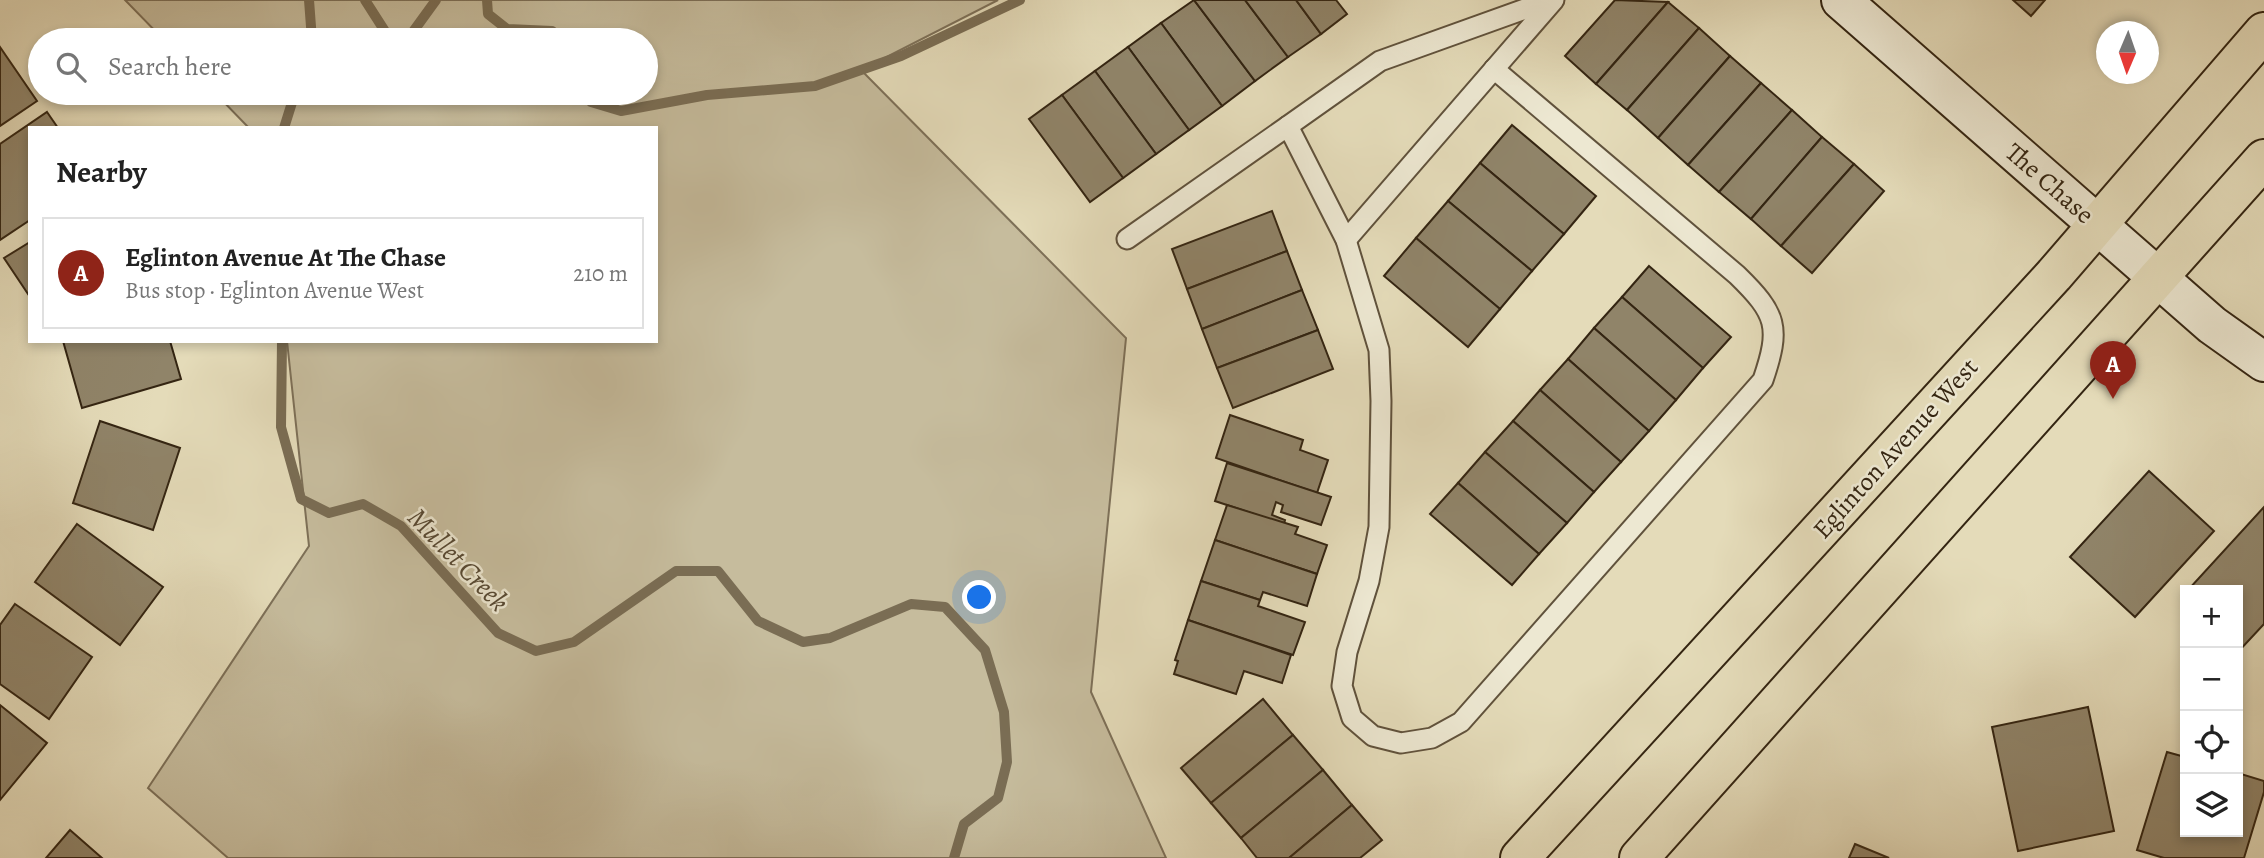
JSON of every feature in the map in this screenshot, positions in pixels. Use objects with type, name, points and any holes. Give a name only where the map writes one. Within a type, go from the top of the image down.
[{"type":"main road","name":"Eglinton Avenue West","points":[[1520,858],[2098,225],[2264,32]]},
{"type":"main road","points":[[1639,858],[2264,159]]},
{"type":"street","name":"The Chase","points":[[1841,0],[2212,326],[2264,362]]},
{"type":"lane","points":[[1346,240],[1552,0]]},
{"type":"lane","points":[[1127,239],[1380,61],[1552,0]]},
{"type":"lane","points":[[1288,126],[1346,240],[1379,350],[1379,527],[1369,581],[1347,652],[1342,686],[1352,719],[1373,736],[1401,743],[1432,738],[1461,722],[1763,380],[1772,355],[1775,326],[1760,298],[1494,69]]},
{"type":"shaded area","points":[[125,0],[998,0],[861,70],[1126,338],[1091,692],[1166,858],[228,858],[148,788],[309,546],[287,343],[658,343],[658,126],[247,126],[227,105],[658,105],[658,28],[152,28]]},
{"type":"building","points":[[1194,0],[1255,81],[1222,106],[1161,23]]},
{"type":"building","points":[[1194,0],[1245,0],[1288,57],[1255,81]]},
{"type":"building","points":[[1245,0],[1296,0],[1321,34],[1288,57]]},
{"type":"building","points":[[1296,0],[1336,0],[1347,14],[1321,34]]},
{"type":"building","points":[[1615,0],[1668,2],[1596,84],[1565,56]]},
{"type":"building","points":[[2013,0],[2045,0],[2031,16]]},
{"type":"building","points":[[1668,2],[1699,28],[1627,110],[1596,84]]},
{"type":"building","points":[[1161,23],[1222,106],[1189,130],[1128,47]]},
{"type":"building","points":[[1699,28],[1730,56],[1658,138],[1627,110]]},
{"type":"building","points":[[0,47],[28,88],[28,105],[31,105],[0,126]]},
{"type":"building","points":[[1128,47],[1189,130],[1156,154],[1095,71]]},
{"type":"building","points":[[1730,56],[1761,83],[1688,165],[1658,138]]},
{"type":"building","points":[[1095,71],[1156,154],[1123,178],[1062,95]]},
{"type":"building","points":[[1761,83],[1792,110],[1719,192],[1688,165]]},
{"type":"building","points":[[1062,95],[1123,178],[1090,202],[1029,119]]},
{"type":"building","points":[[1792,110],[1822,137],[1751,219],[1719,192]]},
{"type":"building","points":[[47,112],[57,126],[28,126],[28,221],[0,240],[0,144]]},
{"type":"building","points":[[1512,125],[1596,196],[1564,234],[1480,163]]},
{"type":"building","points":[[1822,137],[1854,164],[1781,246],[1751,219]]},
{"type":"building","points":[[1480,163],[1564,234],[1532,271],[1448,201]]},
{"type":"building","points":[[1854,164],[1884,191],[1812,273],[1781,246]]},
{"type":"building","points":[[1448,201],[1532,271],[1500,309],[1416,238]]},
{"type":"building","points":[[1272,211],[1287,251],[1187,289],[1172,249]]},
{"type":"building","points":[[1416,238],[1500,309],[1468,347],[1384,276]]},
{"type":"building","points":[[28,243],[28,294],[4,258]]},
{"type":"building","points":[[1287,251],[1302,290],[1202,329],[1187,289]]},
{"type":"building","points":[[1649,266],[1731,337],[1703,368],[1622,297]]},
{"type":"building","points":[[1302,290],[1318,330],[1217,368],[1202,329]]},
{"type":"building","points":[[1622,297],[1703,368],[1676,400],[1594,328]]},
{"type":"building","points":[[1594,328],[1676,400],[1649,431],[1568,359]]},
{"type":"building","points":[[1318,330],[1333,369],[1233,408],[1217,368]]},
{"type":"building","points":[[64,343],[171,343],[181,379],[82,408]]},
{"type":"building","points":[[1568,359],[1649,431],[1621,462],[1540,390]]},
{"type":"building","points":[[1540,390],[1621,462],[1594,492],[1513,421]]},
{"type":"building","points":[[1230,415],[1303,440],[1300,450],[1328,460],[1317,493],[1216,458]]},
{"type":"building","points":[[100,421],[180,448],[153,530],[73,503]]},
{"type":"building","points":[[1513,421],[1594,492],[1567,523],[1485,452]]},
{"type":"building","points":[[1485,452],[1567,523],[1539,554],[1458,483]]},
{"type":"building","points":[[1227,463],[1331,497],[1321,525],[1281,512],[1283,505],[1276,502],[1272,515],[1285,520],[1284,524],[1215,501]]},
{"type":"building","points":[[2149,471],[2214,531],[2135,617],[2070,557]]},
{"type":"building","points":[[1458,483],[1539,554],[1512,585],[1430,514]]},
{"type":"building","points":[[1227,505],[1298,527],[1295,534],[1327,545],[1317,574],[1215,540]]},
{"type":"building","points":[[2264,507],[2264,624],[2243,647],[2243,585],[2193,585]]},
{"type":"building","points":[[77,524],[163,587],[120,645],[35,582]]},
{"type":"building","points":[[1215,540],[1317,574],[1307,606],[1263,592],[1260,600],[1201,581]]},
{"type":"building","points":[[1201,581],[1260,600],[1258,606],[1305,622],[1293,655],[1188,620]]},
{"type":"building","points":[[15,604],[92,657],[49,719],[0,684],[0,625]]},
{"type":"building","points":[[1188,620],[1291,655],[1282,683],[1244,671],[1236,694],[1174,674],[1178,661],[1175,660]]},
{"type":"building","points":[[1263,699],[1293,735],[1211,803],[1181,768]]},
{"type":"building","points":[[0,705],[47,743],[0,800]]},
{"type":"building","points":[[2088,707],[2114,831],[2018,851],[1992,727]]},
{"type":"building","points":[[1293,735],[1323,770],[1241,838],[1211,803]]},
{"type":"building","points":[[2167,752],[2180,756],[2180,837],[2243,837],[2243,775],[2264,781],[2264,792],[2244,858],[2164,858],[2137,850]]},
{"type":"building","points":[[1323,770],[1352,805],[1289,858],[1257,858],[1241,838]]},
{"type":"building","points":[[1352,805],[1382,840],[1360,858],[1289,858]]},
{"type":"building","points":[[70,830],[102,858],[46,858]]},
{"type":"building","points":[[1855,844],[1889,858],[1849,858]]},
{"type":"waterway","name":"Mullet Creek","points":[[309,0],[311,28]]},
{"type":"waterway","points":[[365,0],[383,28]]},
{"type":"waterway","points":[[416,28],[436,0]]},
{"type":"waterway","points":[[487,0],[488,14],[506,28]]},
{"type":"waterway","points":[[658,104],[707,95],[815,86],[901,56],[1020,0]]},
{"type":"waterway","name":"Mullet Creek","points":[[285,126],[291,105]]},
{"type":"waterway","points":[[601,105],[621,111],[653,105]]},
{"type":"waterway","name":"Mullet Creek","points":[[282,343],[281,427],[301,499],[329,513],[363,504],[401,526],[498,633],[536,651],[574,642],[676,571],[718,571],[758,621],[803,642],[830,638],[911,604],[945,607],[985,650],[1004,712],[1007,762],[998,798],[964,824],[954,858]]},
{"type":"place","name":"Eglinton Avenue At The Chase","points":[[2113,399]]}]
